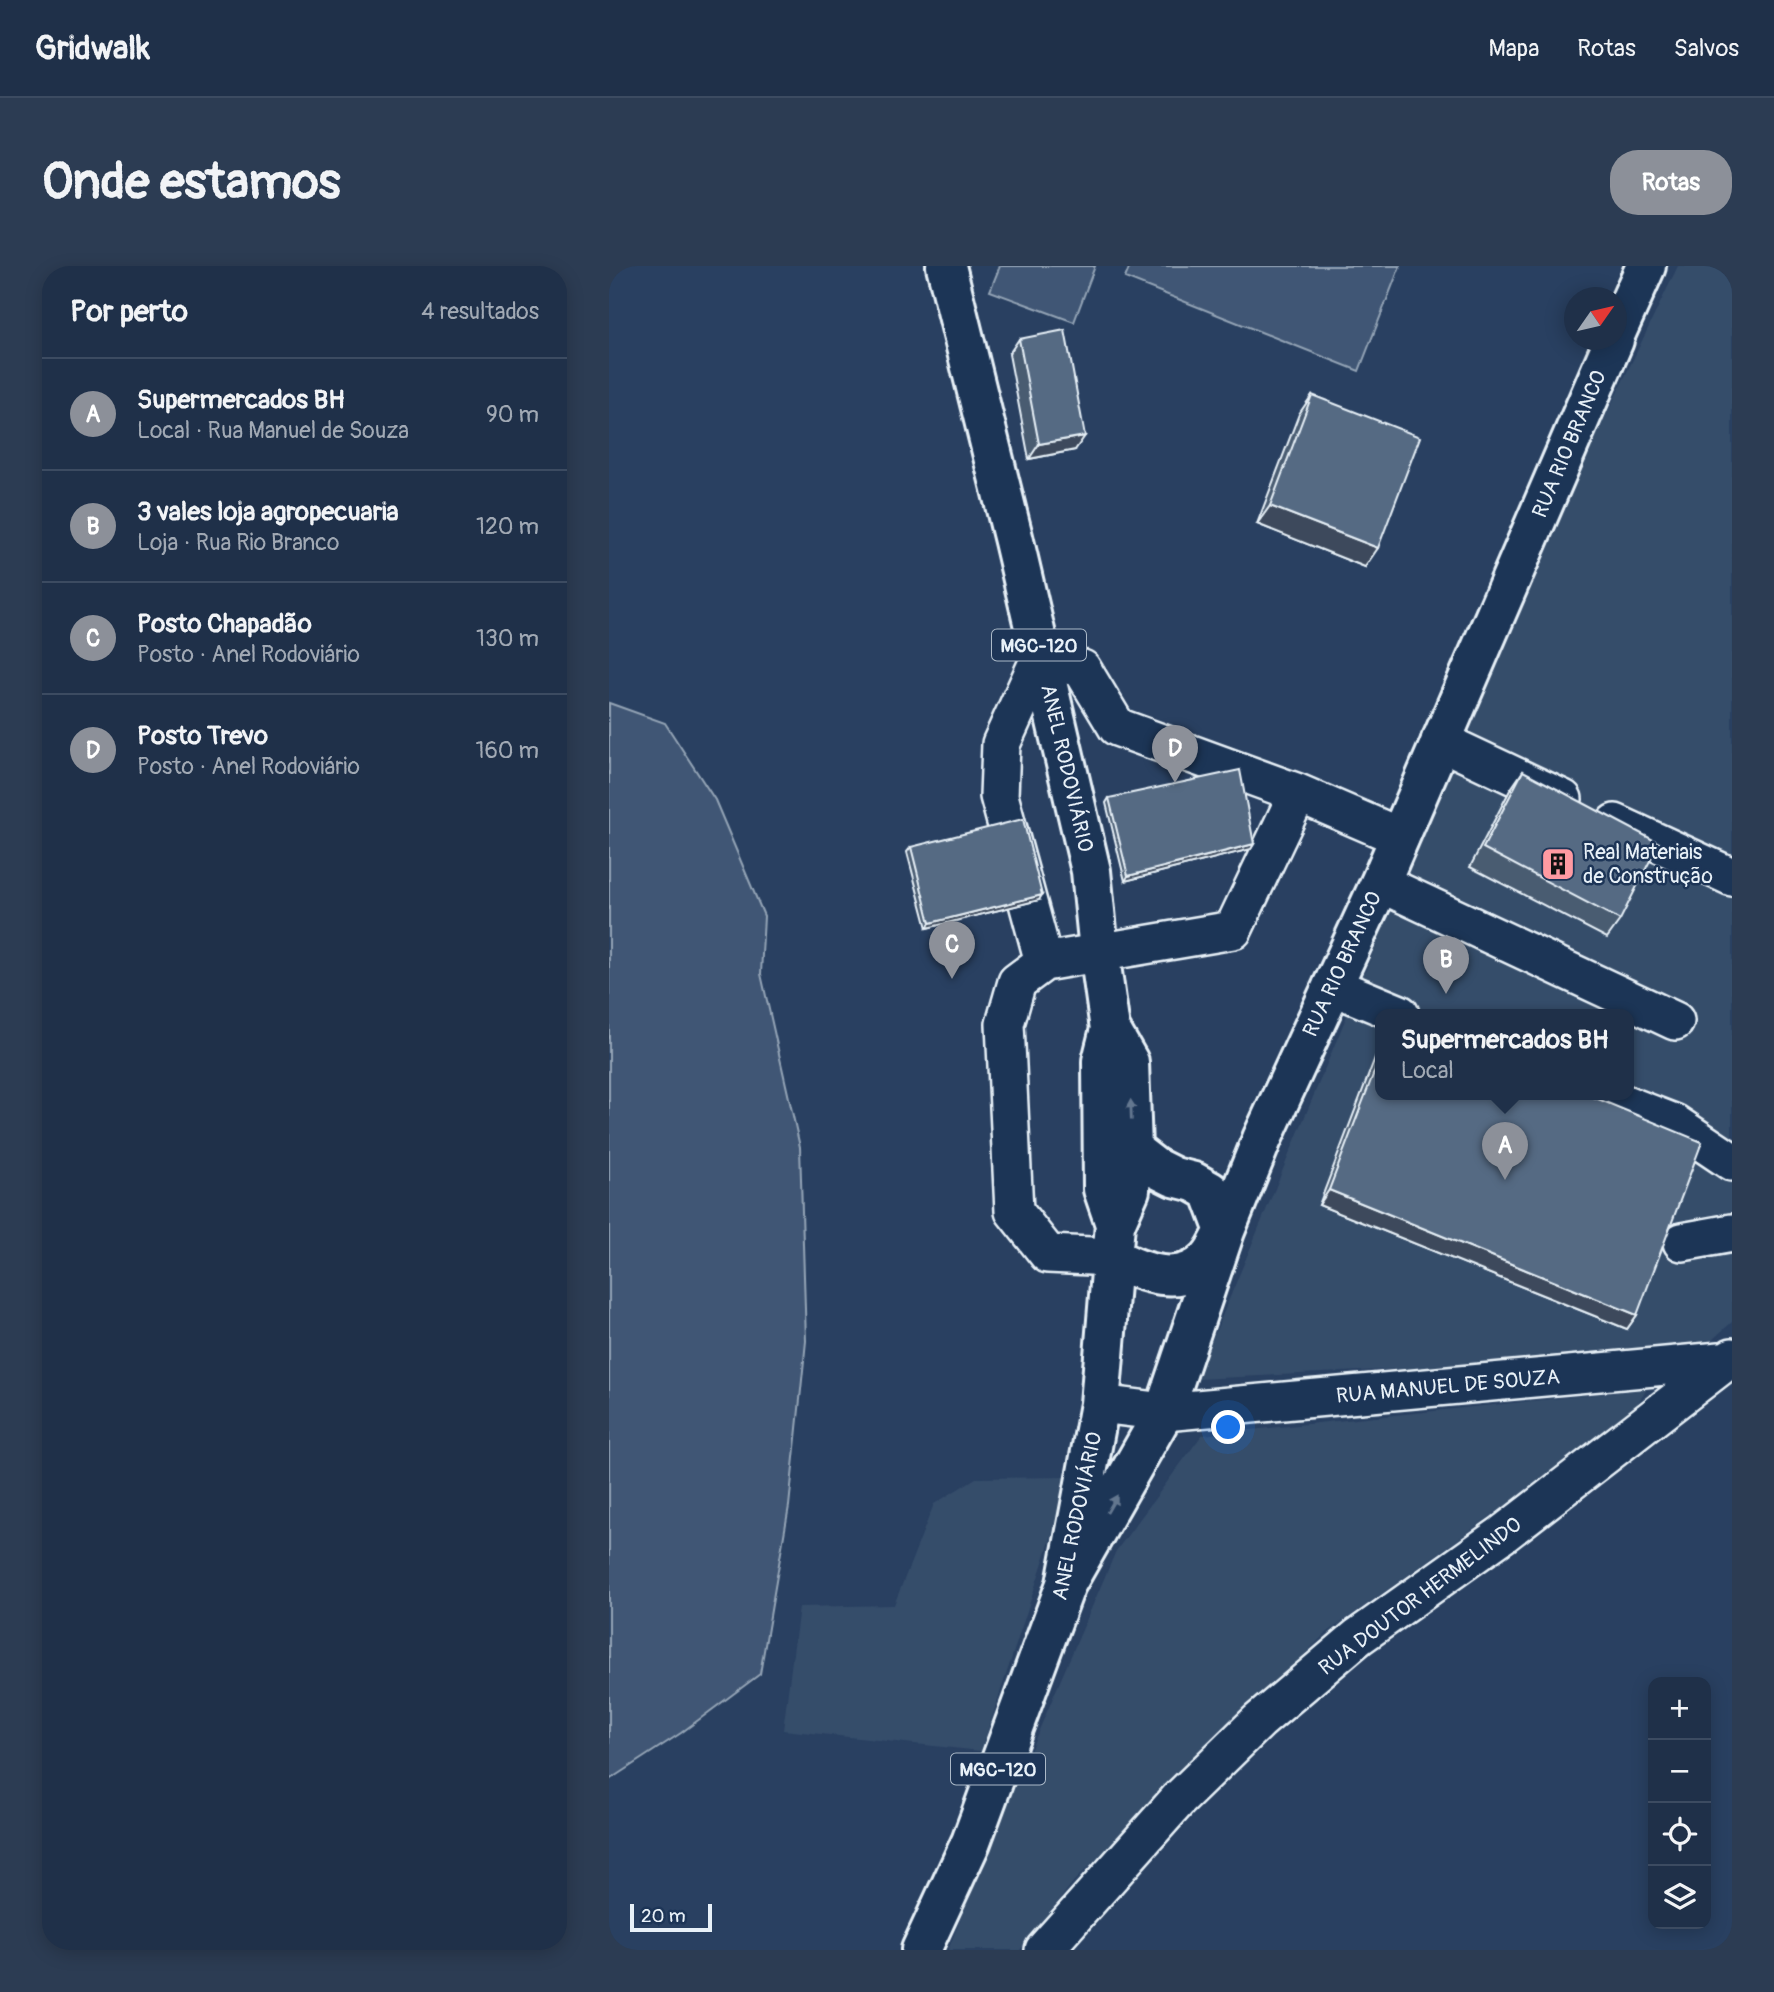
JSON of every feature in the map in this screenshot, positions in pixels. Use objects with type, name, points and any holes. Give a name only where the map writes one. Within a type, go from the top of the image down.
[{"type":"main road","name":"ANEL RODOVIÁRIO","points":[[946,266],[1091,871],[1098,951],[1110,1029],[1103,1062],[1103,1189],[1114,1240]]},
{"type":"main road","points":[[1627,308],[1646,266]]},
{"type":"main road","name":"RUA RIO BRANCO","points":[[1066,1584],[1164,1412],[1225,1231],[1262,1139],[1380,883],[1610,350]]},
{"type":"main road","name":"ANEL RODOVIÁRIO","points":[[921,1950],[971,1842],[1066,1584],[1100,1404],[1114,1240],[1130,1190],[1132,1150],[1129,1062],[1110,1029]]},
{"type":"main road","points":[[1194,1182],[1235,1167],[1262,1139]]},
{"type":"main road","points":[[1114,1240],[1136,1269],[1167,1277],[1189,1273],[1209,1259],[1225,1231],[1210,1191],[1154,1167],[1132,1150]]},
{"type":"street","points":[[1044,962],[999,796],[1002,744],[1041,656],[1082,670],[1117,727],[1298,793],[1399,837]]},
{"type":"street","points":[[1440,741],[1732,877]]},
{"type":"street","points":[[1114,1240],[1048,1254],[1014,1211],[1005,1024],[1017,982],[1044,962],[1233,930],[1298,793]]},
{"type":"street","points":[[1380,883],[1675,1021]]},
{"type":"street","points":[[1332,986],[1387,1009]]},
{"type":"street","points":[[1615,1100],[1674,1123],[1732,1162]]},
{"type":"street","points":[[1682,1242],[1732,1233]]},
{"type":"street","name":"RUA MANUEL DE SOUZA","points":[[1100,1404],[1164,1412],[1731,1359]]},
{"type":"street","name":"RUA DOUTOR HERMELINDO","points":[[1044,1950],[1178,1800],[1259,1721],[1358,1637],[1503,1534],[1731,1359]]},
{"type":"shaded area","points":[[1000,266],[1095,266],[1074,322],[990,291]]},
{"type":"shaded area","points":[[1130,266],[1400,266],[1359,371],[1125,278]]},
{"type":"shaded area","points":[[1678,266],[1732,266],[1732,1322],[1695,1355],[1196,1379],[1531,572]]},
{"type":"shaded area","points":[[609,703],[665,723],[715,800],[764,916],[761,974],[800,1147],[806,1341],[789,1506],[760,1674],[681,1733],[609,1780]]},
{"type":"shaded area","points":[[1647,1389],[1628,1418],[1325,1634],[1074,1881],[1020,1950],[948,1950],[994,1835],[1116,1551],[1202,1435]]},
{"type":"shaded area","points":[[1071,1477],[981,1751],[783,1730],[799,1607],[894,1605],[934,1504],[976,1478]]},
{"type":"building","points":[[1065,330],[1085,436],[1039,444],[1019,339]]},
{"type":"building","points":[[1312,395],[1420,437],[1378,548],[1270,506]]},
{"type":"building","points":[[1240,770],[1254,844],[1128,876],[1109,798]]},
{"type":"building","name":"Real Materiais de Construção","points":[[1523,771],[1659,843],[1620,920],[1483,848]]},
{"type":"building","points":[[1023,819],[1042,895],[930,923],[911,847]]},
{"type":"building","points":[[1375,1070],[1375,1100],[1600,1100],[1702,1142],[1637,1315],[1329,1190]]},
{"type":"place","name":"Posto Trevo","points":[[1175,783]]},
{"type":"place","name":"Real Materiais de Construção","points":[[1558,864]]},
{"type":"place","name":"Posto Chapadão","points":[[952,979]]},
{"type":"place","name":"3 vales loja agropecuaria","points":[[1446,994]]},
{"type":"place","name":"Supermercados BH","points":[[1505,1180]]}]
